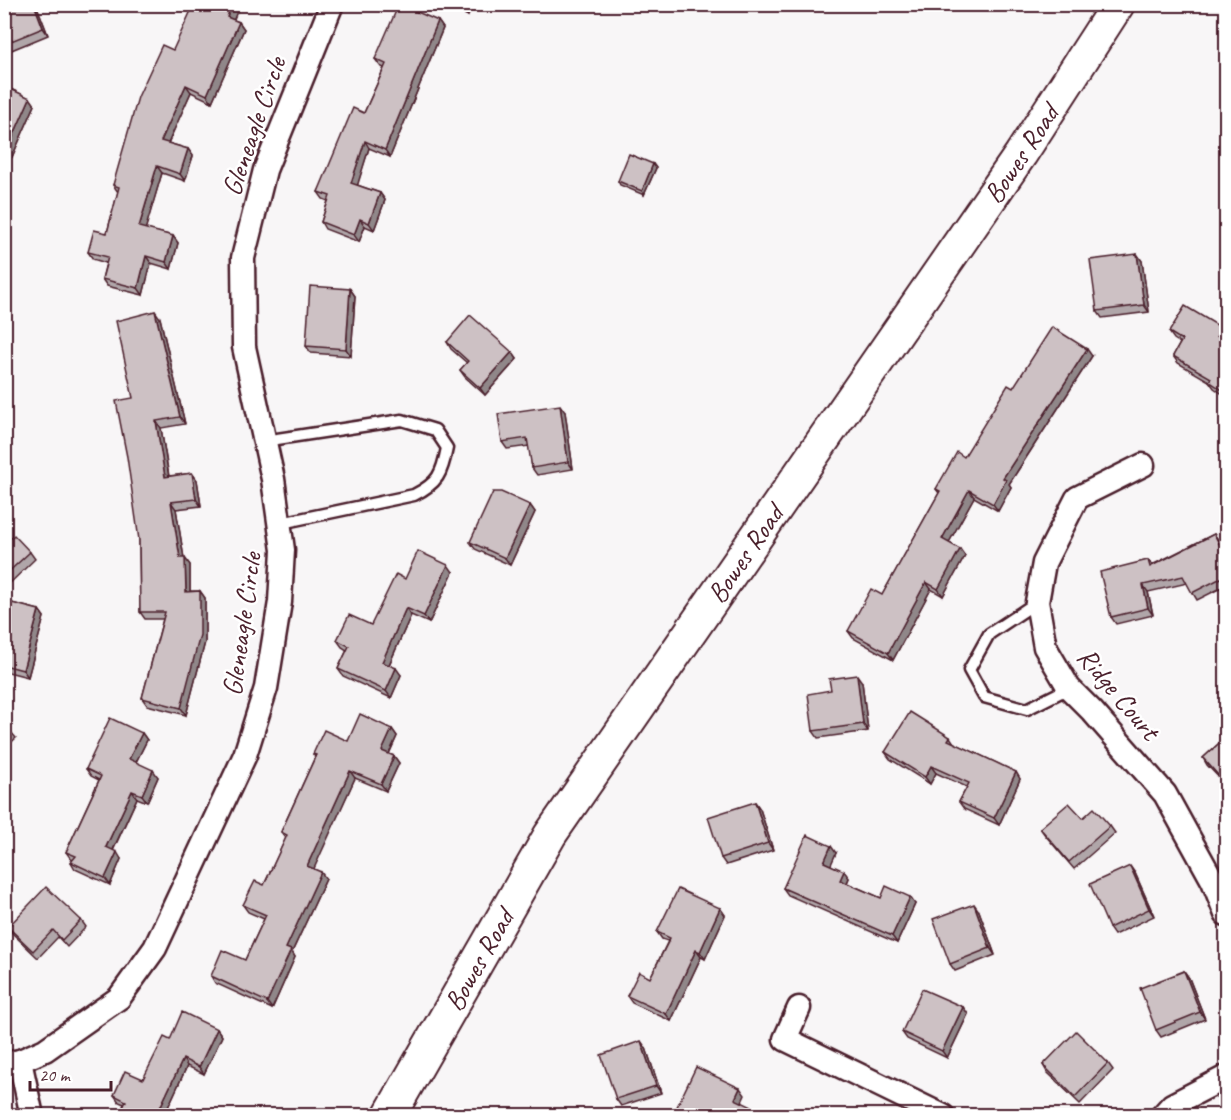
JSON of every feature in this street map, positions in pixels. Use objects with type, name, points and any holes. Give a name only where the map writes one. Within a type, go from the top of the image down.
[{"type":"main road","name":"Bowes Road","points":[[390,1116],[550,835],[1021,154],[1118,4]]},
{"type":"street","name":"Gleneagle Circle","points":[[12,1062],[45,1050],[119,998],[155,948],[245,755],[266,688],[280,602],[283,550],[281,524],[244,347],[243,258],[265,170],[332,4]]},
{"type":"street","name":"Ridge Court","points":[[1143,465],[1077,498],[1044,563],[1037,602],[1046,647],[1068,688],[1165,794],[1220,877],[1227,914]]},
{"type":"street","points":[[799,1008],[784,1039],[944,1116]]},
{"type":"street","points":[[12,1062],[32,1116]]},
{"type":"street","points":[[1162,1116],[1172,1105],[1227,1077]]},
{"type":"lane","points":[[264,441],[402,420],[435,430],[447,448],[443,467],[432,486],[414,495],[281,524]]},
{"type":"lane","points":[[1037,602],[989,634],[969,670],[984,697],[1027,709],[1068,688]]},
{"type":"building","points":[[4,4],[34,4],[43,28],[4,44]]},
{"type":"building","points":[[194,4],[232,4],[227,17],[239,22],[207,95],[186,85],[161,141],[188,149],[180,174],[157,166],[139,227],[173,236],[166,262],[146,256],[138,288],[102,279],[108,257],[88,252],[94,230],[107,233],[119,187],[113,185],[138,97],[162,45],[173,50]]},
{"type":"building","points":[[399,4],[438,21],[385,150],[365,141],[351,183],[380,193],[369,223],[360,219],[354,235],[321,222],[330,196],[318,192],[353,108],[364,113],[386,64],[375,59]]},
{"type":"building","points":[[453,4],[465,4],[463,9]]},
{"type":"building","points":[[4,86],[30,98],[7,150],[4,149]]},
{"type":"building","points":[[629,154],[653,164],[642,191],[618,181]]},
{"type":"building","points":[[1137,254],[1144,305],[1097,311],[1090,260]]},
{"type":"building","points":[[310,286],[350,289],[346,349],[306,346]]},
{"type":"building","points":[[1185,306],[1222,328],[1217,336],[1227,343],[1227,393],[1209,381],[1211,378],[1173,356],[1182,340],[1169,332]]},
{"type":"building","points":[[155,311],[180,417],[156,421],[165,477],[192,473],[196,499],[171,502],[180,558],[185,558],[186,592],[200,591],[200,635],[181,708],[142,698],[165,612],[140,612],[139,540],[116,401],[133,398],[116,321]]},
{"type":"building","points":[[470,315],[512,352],[480,388],[460,370],[468,361],[447,342]]},
{"type":"building","points":[[1052,327],[1087,349],[1003,478],[1006,480],[993,504],[969,490],[942,539],[960,549],[938,589],[926,582],[888,653],[848,631],[871,589],[882,595],[940,491],[936,489],[957,452],[964,457],[1008,385],[1013,388]]},
{"type":"building","points":[[560,405],[568,462],[532,468],[527,438],[502,442],[498,414]]},
{"type":"building","points":[[493,492],[501,492],[530,505],[505,558],[470,542]]},
{"type":"building","points":[[4,530],[11,538],[14,535],[30,552],[4,576]]},
{"type":"building","points":[[1214,534],[1227,559],[1227,575],[1192,593],[1183,576],[1143,585],[1148,608],[1111,617],[1100,572],[1148,560],[1150,567]]},
{"type":"building","points":[[418,551],[448,565],[424,616],[406,608],[382,662],[396,668],[386,691],[338,669],[349,646],[337,640],[349,615],[371,625],[396,574],[405,579]]},
{"type":"building","points":[[4,601],[39,610],[23,670],[4,665]]},
{"type":"building","points":[[857,675],[863,724],[813,731],[808,694],[831,690],[829,679]]},
{"type":"building","points":[[910,712],[950,737],[948,740],[1016,772],[994,818],[959,802],[969,783],[931,766],[925,777],[885,752]]},
{"type":"building","points":[[360,714],[392,729],[382,751],[394,756],[381,784],[350,771],[307,866],[321,872],[286,948],[291,950],[267,1002],[211,976],[222,950],[245,960],[266,915],[243,905],[255,881],[264,885],[287,835],[281,832],[316,755],[313,754],[324,730],[348,741]]},
{"type":"building","points":[[110,718],[142,733],[129,759],[153,770],[142,795],[132,791],[106,847],[117,852],[105,878],[71,862],[76,856],[66,852],[101,776],[86,769]]},
{"type":"building","points":[[4,724],[11,731],[4,737]]},
{"type":"building","points":[[1227,736],[1227,785],[1203,758]]},
{"type":"building","points":[[755,802],[768,843],[721,858],[708,817]]},
{"type":"building","points":[[1069,803],[1083,818],[1094,808],[1110,826],[1069,862],[1040,828]]},
{"type":"building","points":[[807,835],[831,846],[824,862],[844,871],[840,880],[881,898],[886,886],[910,897],[892,936],[783,888]]},
{"type":"building","points":[[1130,866],[1149,909],[1109,928],[1090,884]]},
{"type":"building","points":[[46,887],[81,920],[62,940],[53,930],[33,951],[8,927]]},
{"type":"building","points":[[678,889],[720,908],[700,952],[696,950],[666,1014],[627,996],[639,972],[650,978],[670,938],[657,932]]},
{"type":"building","points":[[974,904],[990,948],[950,964],[933,919]]},
{"type":"building","points":[[1184,971],[1200,1012],[1156,1030],[1140,988]]},
{"type":"building","points":[[922,989],[963,1007],[942,1051],[902,1032]]},
{"type":"building","points":[[182,1012],[217,1029],[199,1067],[183,1059],[156,1116],[119,1116],[126,1101],[114,1095],[125,1071],[143,1079],[164,1037],[170,1040]]},
{"type":"building","points":[[1076,1031],[1108,1063],[1075,1097],[1043,1065]]},
{"type":"building","points":[[641,1041],[656,1086],[616,1099],[601,1055]]},
{"type":"building","points":[[696,1067],[740,1088],[735,1099],[771,1116],[684,1116],[675,1111]]},
{"type":"building","points":[[786,1108],[801,1116],[783,1116]]}]
